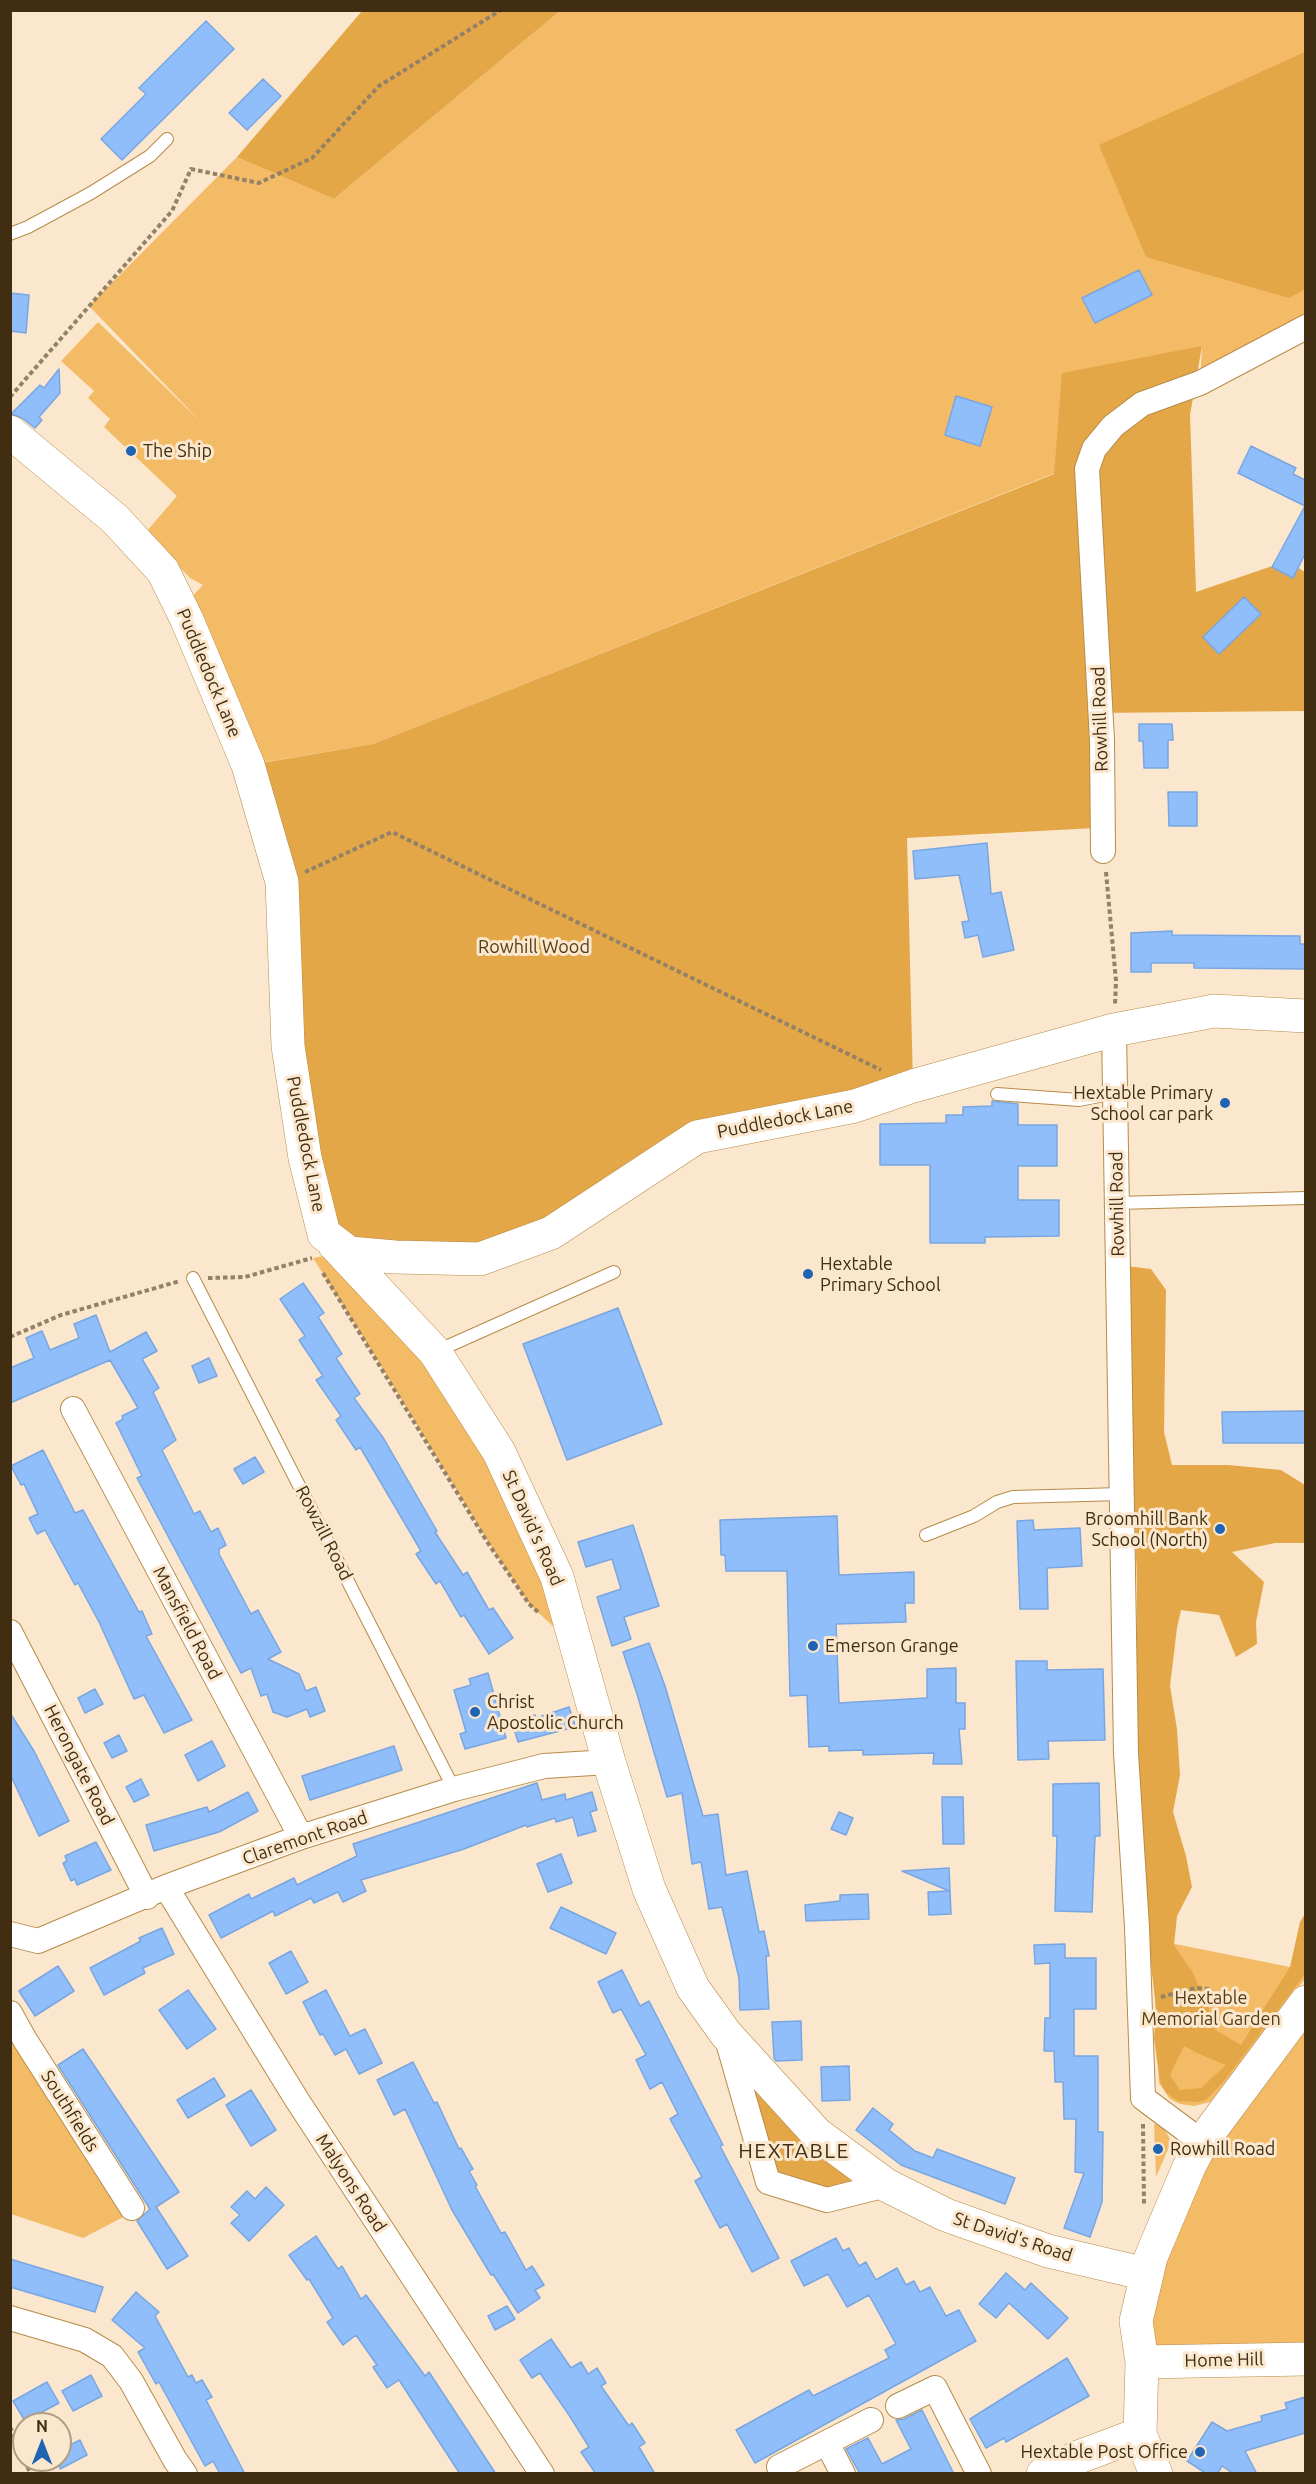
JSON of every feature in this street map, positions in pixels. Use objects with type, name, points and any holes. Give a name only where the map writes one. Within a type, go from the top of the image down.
[{"type":"street","name":"Rowhill Road","points":[[1103,851],[1102,740],[1087,469],[1094,449],[1113,426],[1142,404],[1200,383],[1305,327]]},
{"type":"street","name":"Puddledock Lane","points":[[10,432],[114,519],[163,572],[187,620],[248,765],[282,882],[288,1046],[305,1158],[324,1234],[349,1253],[395,1257],[480,1259],[551,1233],[697,1137],[855,1106],[914,1086],[1114,1030],[1214,1011],[1305,1016]]},
{"type":"street","name":"Rowhill Road","points":[[1114,1030],[1126,1753],[1140,2000],[1143,2098]]},
{"type":"street","name":"St David's Road","points":[[324,1234],[435,1352],[499,1452],[558,1576],[609,1762],[649,1889],[693,1988],[726,2034],[817,2134],[885,2186],[946,2214],[1048,2251],[1146,2274]]},
{"type":"street","name":"Mansfield Road","points":[[74,1409],[301,1837]]},
{"type":"street","name":"Herongate Road","points":[[10,1632],[157,1892]]},
{"type":"street","name":"Claremont Road","points":[[38,1941],[157,1892],[301,1837],[454,1789],[544,1766],[609,1762]]},
{"type":"street","name":"Malyons Road","points":[[157,1892],[297,2100],[542,2474]]},
{"type":"street","points":[[10,1934],[38,1941]]},
{"type":"street","points":[[10,1951],[38,1941]]},
{"type":"street","points":[[1156,2474],[1140,2434],[1142,2362],[1136,2321],[1146,2274],[1168,2213],[1202,2142],[1305,2002]]},
{"type":"street","name":"Southfields","points":[[10,2013],[132,2208]]},
{"type":"street","name":"St David's Road","points":[[726,2034],[768,2182],[827,2200],[885,2186]]},
{"type":"street","points":[[1143,2098],[1202,2142]]},
{"type":"street","points":[[10,2318],[85,2340],[112,2356],[131,2381],[185,2474]]},
{"type":"street","name":"Home Hill","points":[[1142,2362],[1305,2359]]},
{"type":"street","points":[[898,2406],[935,2388],[979,2474]]},
{"type":"street","points":[[779,2467],[871,2420]]},
{"type":"street","points":[[1043,2474],[1076,2458],[1140,2434]]},
{"type":"street","points":[[827,2443],[843,2474]]},
{"type":"lane","points":[[10,234],[28,227],[91,193],[150,156],[167,139]]},
{"type":"lane","points":[[997,1094],[1079,1101],[1115,1093]]},
{"type":"lane","points":[[1117,1203],[1305,1198]]},
{"type":"lane","points":[[435,1352],[614,1272]]},
{"type":"lane","name":"Rowzill Road","points":[[193,1278],[454,1789]]},
{"type":"lane","points":[[926,1535],[974,1516],[997,1502],[1013,1497],[1121,1494]]},
{"type":"path","points":[[10,397],[172,211],[191,169],[259,183],[312,158],[380,86],[501,10]]},
{"type":"path","points":[[282,882],[392,832],[914,1086]]},
{"type":"path","points":[[1103,851],[1116,981],[1114,1030]]},
{"type":"path","points":[[10,1337],[61,1315],[153,1287],[193,1278],[245,1277],[312,1258],[378,1361],[486,1540],[529,1604],[542,1617]]},
{"type":"path","points":[[1140,2000],[1155,1999],[1196,1988],[1209,1989]]},
{"type":"path","points":[[1143,2098],[1144,2215]]},
{"type":"green space","points":[[362,11],[560,11],[334,199],[237,157]]},
{"type":"green space","points":[[560,11],[1305,11],[1305,325],[1200,383],[1202,346],[1055,473],[373,744],[248,765],[186,603],[203,585],[190,578],[146,532],[177,496],[104,427],[110,419],[88,398],[94,391],[61,361],[98,322],[201,422],[89,306],[237,157],[334,199]]},
{"type":"green space","points":[[1305,52],[1305,289],[1289,298],[1146,257],[1099,145]]},
{"type":"green space","name":"Rowhill Wood","points":[[1202,346],[1190,415],[1196,592],[1287,561],[1305,572],[1305,711],[1093,713],[1095,828],[907,838],[913,1086],[697,1136],[479,1257],[328,1234],[250,765],[373,744],[1054,474],[1062,373]]},
{"type":"green space","points":[[341,1253],[435,1352],[557,1577],[556,1629],[529,1604],[487,1540],[313,1258]]},
{"type":"green space","points":[[1126,1266],[1151,1269],[1166,1290],[1164,1432],[1172,1465],[1228,1465],[1281,1470],[1305,1485],[1305,1543],[1275,1543],[1232,1552],[1264,1582],[1256,1622],[1257,1644],[1236,1657],[1219,1615],[1181,1610],[1177,1628],[1170,1686],[1177,1729],[1180,1775],[1173,1812],[1192,1887],[1177,1916],[1174,1945],[1193,1973],[1210,2011],[1215,2030],[1241,2045],[1290,1967],[1300,1922],[1306,1912],[1305,1974],[1224,2081],[1206,2100],[1197,2102],[1178,2101],[1166,2093],[1160,2082],[1154,2038],[1156,2008],[1150,1956],[1137,1737],[1137,1584]],"holes":[[[1184,2046],[1226,2065],[1201,2088],[1180,2090],[1170,2075]]]},
{"type":"green space","name":"Hextable Memorial Garden","points":[[1155,1940],[1305,1970],[1305,1979],[1210,2102],[1194,2106],[1180,2104],[1170,2099],[1159,2083]]},
{"type":"green space","points":[[1305,2003],[1305,2357],[1143,2362],[1168,2213]]},
{"type":"green space","points":[[10,2026],[135,2211],[83,2238],[11,2214]]},
{"type":"green space","points":[[728,2040],[881,2182],[828,2196],[769,2178]]},
{"type":"green space","points":[[1154,2124],[1163,2126],[1170,2139],[1169,2147],[1156,2177]]},
{"type":"building","points":[[206,21],[234,49],[122,160],[101,139],[146,94],[139,88]]},
{"type":"building","points":[[263,79],[281,96],[247,130],[229,113]]},
{"type":"building","points":[[1139,270],[1152,295],[1095,323],[1082,298]]},
{"type":"building","points":[[10,293],[29,295],[26,333],[10,331]]},
{"type":"building","points":[[59,369],[60,393],[39,417],[42,420],[35,428],[22,418],[11,414],[40,385],[44,388]]},
{"type":"building","points":[[956,396],[992,407],[980,446],[945,435]]},
{"type":"building","points":[[1251,446],[1296,468],[1293,474],[1305,480],[1305,506],[1238,473]]},
{"type":"building","points":[[1305,506],[1305,554],[1293,578],[1272,567]]},
{"type":"building","points":[[1244,597],[1261,614],[1219,654],[1203,637]]},
{"type":"building","points":[[1139,724],[1172,724],[1173,740],[1168,740],[1168,768],[1144,768],[1143,741],[1139,741]]},
{"type":"building","points":[[1168,792],[1197,792],[1197,826],[1169,826]]},
{"type":"building","points":[[987,843],[991,894],[1001,892],[1014,950],[983,957],[978,935],[965,938],[962,922],[969,921],[959,875],[915,879],[913,851]]},
{"type":"building","points":[[1172,931],[1172,935],[1300,936],[1300,944],[1305,944],[1305,969],[1194,968],[1194,963],[1151,963],[1151,972],[1131,972],[1131,933]]},
{"type":"building","points":[[992,1101],[1018,1104],[1018,1125],[1057,1125],[1057,1166],[1018,1166],[1018,1200],[1059,1200],[1059,1236],[985,1237],[985,1243],[930,1243],[930,1165],[880,1165],[880,1124],[946,1123],[946,1115],[963,1115],[963,1107],[992,1106]]},
{"type":"building","points":[[303,1283],[324,1313],[318,1317],[342,1354],[336,1358],[360,1394],[354,1398],[384,1439],[437,1531],[435,1532],[463,1575],[467,1572],[489,1610],[493,1608],[513,1638],[489,1654],[464,1615],[461,1617],[440,1581],[436,1584],[416,1554],[421,1551],[360,1447],[356,1450],[336,1420],[341,1416],[316,1380],[323,1376],[299,1340],[305,1336],[280,1299]]},
{"type":"building","points":[[618,1308],[662,1424],[567,1460],[523,1344]]},
{"type":"building","points":[[96,1315],[110,1352],[146,1332],[157,1351],[142,1359],[159,1388],[153,1392],[176,1440],[162,1450],[194,1514],[200,1511],[211,1532],[218,1528],[226,1545],[219,1549],[219,1554],[251,1614],[258,1610],[281,1652],[268,1659],[299,1674],[306,1691],[316,1687],[325,1711],[310,1717],[307,1709],[287,1717],[273,1712],[267,1694],[261,1696],[251,1668],[241,1673],[137,1478],[142,1476],[116,1423],[123,1419],[122,1416],[138,1408],[110,1360],[10,1403],[10,1368],[34,1358],[26,1338],[42,1331],[50,1350],[79,1338],[74,1324]]},
{"type":"building","points":[[209,1358],[217,1376],[199,1383],[192,1366]]},
{"type":"building","points":[[1305,1411],[1305,1443],[1223,1443],[1222,1412]]},
{"type":"building","points":[[43,1450],[75,1513],[83,1510],[139,1612],[142,1611],[152,1634],[146,1636],[192,1720],[164,1733],[144,1695],[134,1699],[99,1622],[78,1583],[75,1585],[45,1530],[37,1534],[29,1518],[38,1514],[24,1484],[21,1485],[11,1466]]},
{"type":"building","points":[[255,1457],[264,1472],[243,1484],[234,1469]]},
{"type":"building","name":"Emerson Grange","points":[[837,1516],[839,1575],[914,1572],[914,1603],[905,1603],[906,1622],[836,1624],[839,1703],[927,1698],[927,1669],[956,1668],[956,1703],[965,1703],[965,1729],[959,1729],[962,1764],[933,1764],[934,1753],[863,1755],[863,1750],[829,1751],[829,1746],[809,1747],[807,1695],[790,1696],[787,1571],[726,1571],[725,1555],[721,1555],[720,1520]]},
{"type":"building","points":[[1033,1520],[1034,1530],[1080,1528],[1082,1566],[1047,1568],[1048,1609],[1020,1609],[1017,1521]]},
{"type":"building","points":[[633,1525],[659,1606],[624,1617],[631,1639],[612,1646],[597,1597],[621,1589],[612,1559],[586,1567],[578,1542]]},
{"type":"building","points":[[649,1643],[665,1686],[703,1816],[718,1814],[726,1875],[747,1871],[759,1932],[764,1931],[769,1956],[766,1956],[769,2009],[740,2010],[739,1978],[722,1907],[709,1909],[701,1862],[692,1864],[682,1793],[667,1797],[623,1652]]},
{"type":"building","points":[[1016,1661],[1047,1661],[1047,1670],[1103,1669],[1105,1740],[1048,1741],[1049,1759],[1018,1760]]},
{"type":"building","name":"Christ Apostolic Church","points":[[488,1673],[506,1738],[465,1749],[460,1734],[466,1732],[454,1690],[471,1685],[469,1679]]},
{"type":"building","points":[[95,1689],[103,1704],[85,1713],[78,1698]]},
{"type":"building","points":[[569,1707],[575,1725],[571,1728],[518,1742],[512,1722],[535,1715],[536,1718]]},
{"type":"building","points":[[10,1713],[34,1751],[69,1821],[39,1836],[10,1774]]},
{"type":"building","points":[[119,1735],[127,1751],[112,1758],[104,1743]]},
{"type":"building","points":[[212,1741],[225,1766],[198,1781],[185,1755]]},
{"type":"building","points":[[394,1746],[402,1770],[310,1800],[302,1776]]},
{"type":"building","points":[[141,1779],[149,1795],[134,1802],[126,1787]]},
{"type":"building","points":[[537,1783],[542,1800],[565,1794],[566,1800],[592,1792],[597,1810],[590,1812],[596,1831],[578,1836],[573,1817],[556,1822],[555,1818],[527,1827],[526,1825],[464,1849],[361,1880],[366,1891],[343,1902],[338,1892],[314,1903],[311,1898],[275,1916],[273,1911],[221,1938],[209,1915],[249,1894],[251,1899],[294,1878],[297,1885],[357,1856],[353,1844]]},
{"type":"building","points":[[1099,1783],[1100,1836],[1095,1836],[1092,1912],[1055,1911],[1057,1836],[1053,1836],[1053,1784]]},
{"type":"building","points":[[248,1792],[258,1811],[219,1832],[154,1851],[146,1825],[207,1807],[209,1812]]},
{"type":"building","points":[[942,1797],[963,1797],[964,1844],[943,1844]]},
{"type":"building","points":[[839,1812],[853,1818],[846,1835],[831,1829]]},
{"type":"building","points":[[96,1842],[111,1870],[77,1885],[75,1879],[71,1881],[63,1863],[67,1861],[65,1856]]},
{"type":"building","points":[[561,1854],[572,1883],[548,1892],[537,1864]]},
{"type":"building","points":[[949,1868],[951,1914],[929,1915],[928,1892],[949,1891],[902,1871]]},
{"type":"building","points":[[868,1894],[869,1919],[806,1921],[805,1905],[840,1901],[840,1895]]},
{"type":"building","points":[[561,1907],[616,1933],[606,1954],[550,1928]]},
{"type":"building","points":[[162,1928],[174,1954],[143,1968],[145,1973],[104,1995],[90,1968],[141,1941],[139,1938]]},
{"type":"building","points":[[1065,1944],[1065,1958],[1096,1958],[1096,2009],[1074,2009],[1074,2056],[1098,2056],[1098,2132],[1103,2132],[1102,2202],[1090,2237],[1064,2228],[1084,2173],[1075,2172],[1076,2119],[1064,2119],[1063,2082],[1055,2082],[1054,2051],[1044,2051],[1045,2018],[1050,2018],[1050,1963],[1035,1964],[1034,1945]]},
{"type":"building","points":[[291,1951],[308,1982],[286,1994],[269,1963]]},
{"type":"building","points":[[58,1966],[74,1991],[35,2016],[19,1991]]},
{"type":"building","points":[[622,1970],[640,2006],[649,2001],[723,2145],[720,2146],[779,2258],[752,2272],[727,2224],[720,2228],[695,2181],[702,2177],[670,2119],[678,2114],[662,2082],[650,2089],[636,2060],[646,2055],[621,2009],[613,2013],[598,1982]]},
{"type":"building","points":[[188,1990],[216,2029],[187,2049],[159,2010]]},
{"type":"building","points":[[326,1990],[350,2036],[365,2029],[382,2063],[359,2074],[346,2049],[335,2055],[323,2034],[320,2035],[303,2002]]},
{"type":"building","points":[[801,2021],[802,2060],[776,2061],[772,2022]]},
{"type":"building","points":[[83,2049],[179,2192],[156,2207],[188,2256],[167,2269],[137,2221],[150,2209],[58,2065]]},
{"type":"building","points":[[413,2062],[434,2103],[437,2102],[459,2149],[461,2148],[473,2169],[469,2171],[477,2185],[475,2186],[501,2233],[505,2232],[526,2270],[532,2266],[544,2285],[535,2290],[540,2298],[518,2313],[493,2274],[491,2275],[452,2210],[405,2109],[394,2115],[377,2080]]},
{"type":"building","points":[[849,2066],[850,2100],[822,2101],[821,2067]]},
{"type":"building","points":[[214,2078],[225,2096],[188,2118],[177,2100]]},
{"type":"building","points":[[251,2090],[276,2130],[251,2146],[226,2105]]},
{"type":"building","points":[[873,2108],[893,2124],[889,2130],[915,2151],[933,2158],[937,2149],[1015,2178],[1005,2204],[901,2165],[856,2130]]},
{"type":"building","points":[[266,2187],[284,2205],[249,2241],[231,2223],[240,2215],[231,2207],[247,2191],[255,2199]]},
{"type":"building","points":[[316,2236],[338,2269],[342,2266],[361,2299],[366,2295],[425,2376],[429,2372],[496,2474],[460,2474],[399,2380],[387,2388],[373,2367],[377,2365],[356,2335],[343,2345],[327,2322],[333,2318],[309,2279],[307,2280],[289,2255]]},
{"type":"building","points":[[836,2238],[843,2251],[849,2248],[859,2266],[866,2262],[876,2280],[897,2268],[906,2285],[914,2281],[920,2292],[930,2287],[946,2316],[959,2310],[976,2341],[755,2463],[736,2430],[809,2390],[813,2396],[889,2358],[885,2350],[896,2344],[869,2295],[847,2307],[828,2274],[804,2286],[791,2261]]},
{"type":"building","points":[[10,2259],[103,2287],[95,2312],[10,2287]]},
{"type":"building","points":[[1006,2273],[1025,2290],[1031,2283],[1068,2318],[1048,2339],[1009,2303],[996,2318],[979,2304]]},
{"type":"building","points":[[136,2292],[159,2312],[155,2316],[188,2377],[192,2375],[196,2383],[202,2380],[212,2397],[206,2400],[245,2474],[220,2474],[213,2461],[205,2466],[159,2382],[156,2384],[138,2352],[145,2348],[112,2320]]},
{"type":"building","points":[[507,2306],[515,2319],[495,2330],[488,2316]]},
{"type":"building","points":[[551,2339],[571,2368],[581,2362],[588,2374],[597,2368],[606,2383],[601,2386],[629,2426],[632,2423],[645,2443],[639,2447],[655,2474],[596,2474],[581,2452],[589,2447],[569,2415],[540,2373],[532,2378],[520,2360]]},
{"type":"building","points":[[1067,2358],[1089,2396],[1006,2442],[1004,2438],[986,2448],[970,2419]]},
{"type":"building","points":[[91,2375],[102,2396],[73,2411],[62,2391]]},
{"type":"building","points":[[47,2382],[59,2403],[42,2412],[20,2412],[13,2401]]},
{"type":"building","points":[[1305,2397],[1305,2433],[1245,2451],[1257,2474],[1234,2474],[1222,2466],[1217,2474],[1207,2474],[1187,2461],[1212,2422],[1227,2431],[1262,2421],[1261,2416],[1287,2409],[1285,2403]]},
{"type":"building","points":[[922,2410],[954,2474],[860,2474],[846,2449],[868,2438],[882,2464],[911,2449],[896,2420],[904,2419]]},
{"type":"building","points":[[80,2440],[87,2455],[72,2463],[72,2444]]},
{"type":"place","name":"The Ship","points":[[131,451]]},
{"type":"place","name":"Hextable Primary School car park","points":[[1225,1103]]},
{"type":"place","name":"Hextable Primary School","points":[[808,1274]]},
{"type":"place","name":"Broomhill Bank School (North)","points":[[1220,1529]]},
{"type":"place","name":"Emerson Grange","points":[[813,1646]]},
{"type":"place","name":"Christ Apostolic Church","points":[[475,1712]]},
{"type":"place","name":"Rowhill Road","points":[[1158,2149]]},
{"type":"place","name":"Hextable Post Office","points":[[1200,2452]]},
{"type":"district","name":"HEXTABLE","points":[[794,2151]]}]
